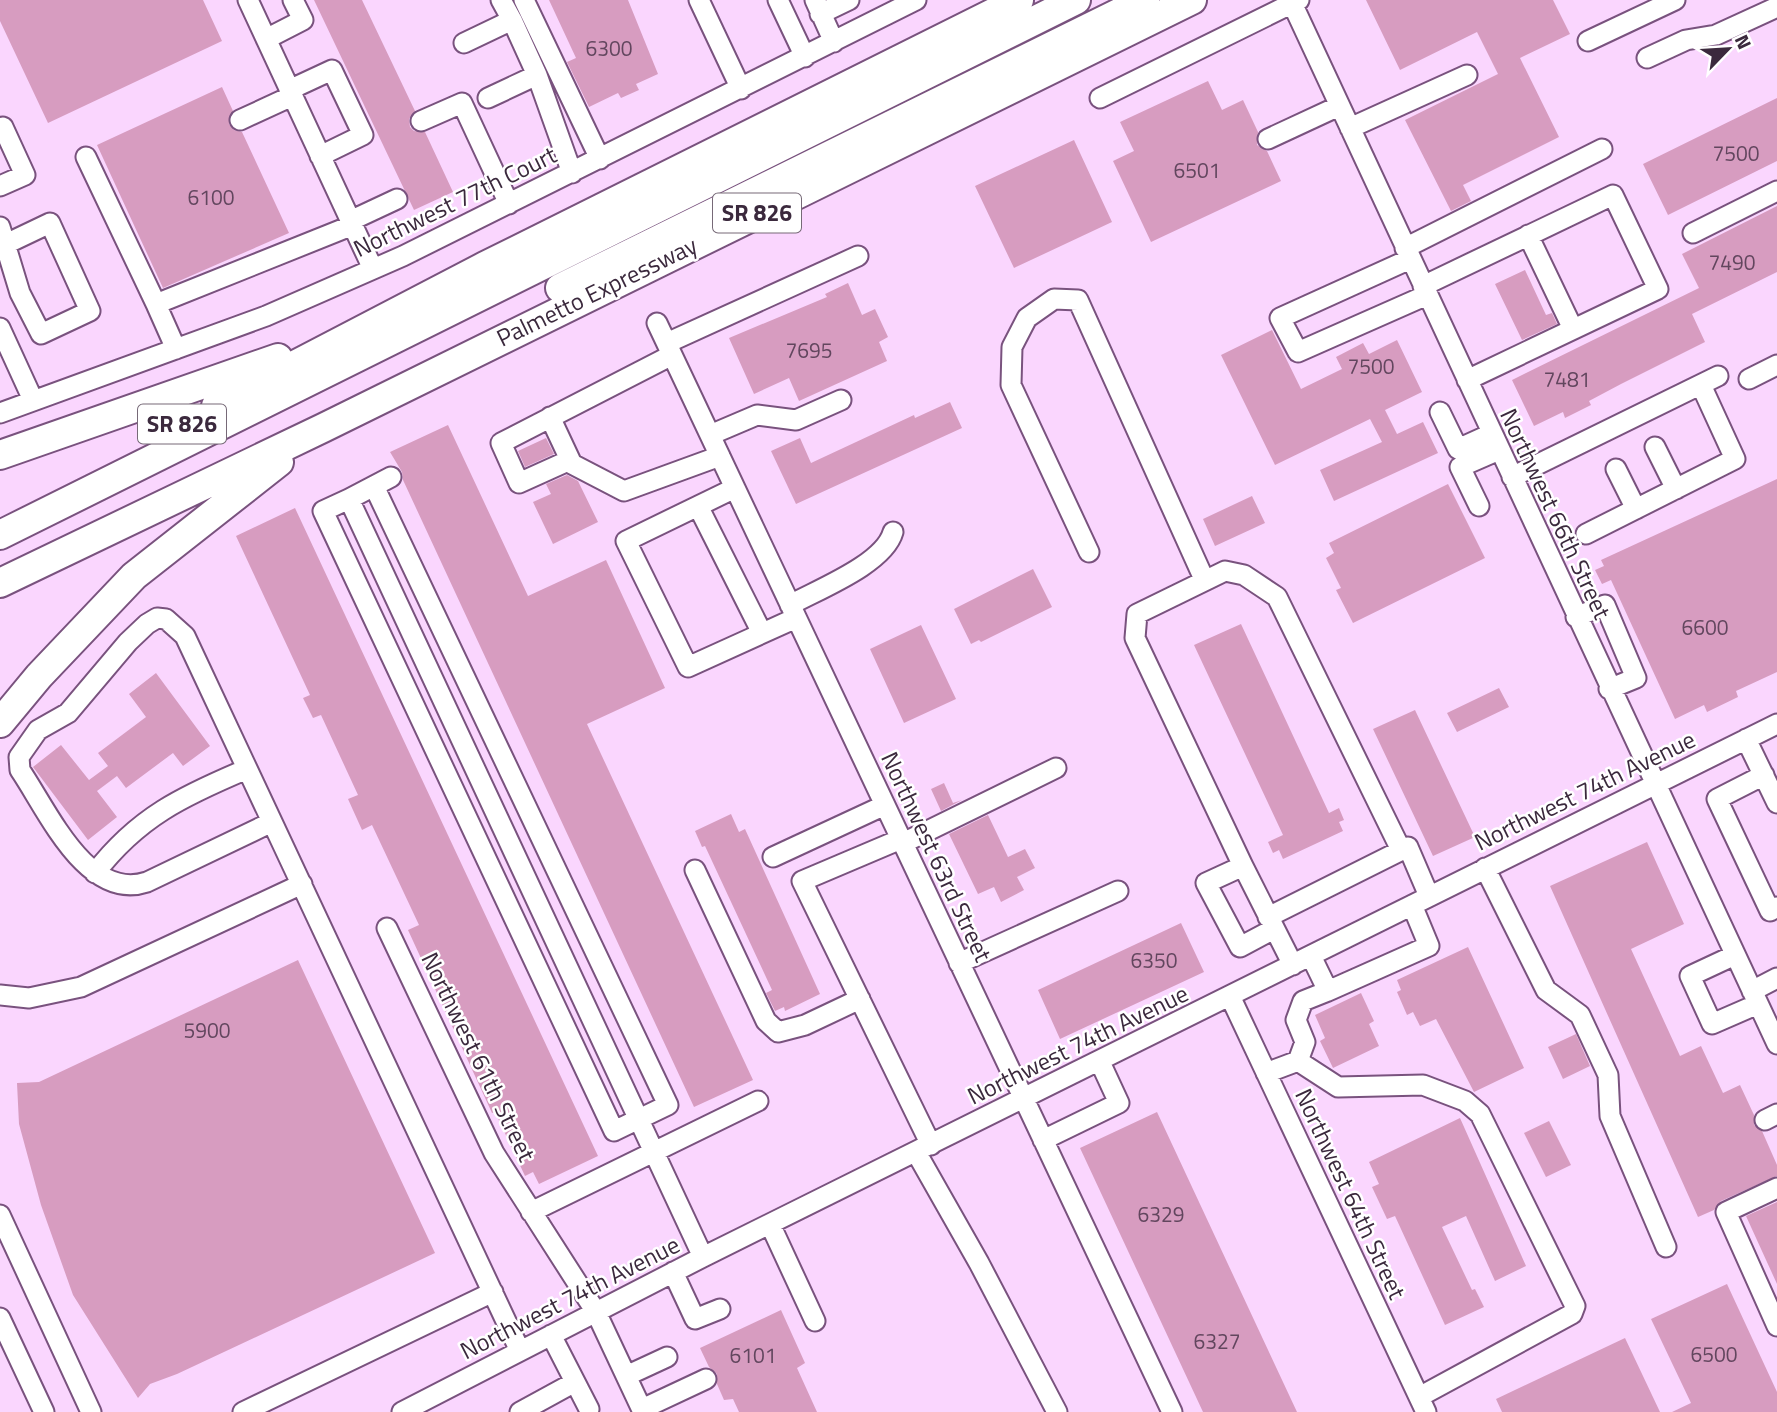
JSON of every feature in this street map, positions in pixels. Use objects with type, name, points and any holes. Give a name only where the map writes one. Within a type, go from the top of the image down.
[{"type":"highway","name":"SR 826","points":[[0,519],[363,329],[1019,0]]},
{"type":"highway","points":[[0,535],[1076,0]]},
{"type":"highway","points":[[0,568],[1145,0]]},
{"type":"highway","name":"Palmetto Expressway","points":[[0,583],[323,428],[1192,0]]},
{"type":"highway","points":[[0,455],[363,329]]},
{"type":"highway","points":[[0,723],[64,649],[134,576],[323,428]]},
{"type":"street","points":[[248,0],[373,270]]},
{"type":"street","points":[[266,39],[303,20],[293,0]]},
{"type":"street","points":[[501,0],[537,75],[572,173]]},
{"type":"street","points":[[524,0],[600,159]]},
{"type":"street","points":[[699,0],[741,89]]},
{"type":"street","points":[[778,0],[805,57]]},
{"type":"street","points":[[834,42],[818,7],[849,0]]},
{"type":"street","name":"Northwest 77th Court","points":[[0,413],[265,316],[373,270],[805,57],[892,5],[916,0]]},
{"type":"street","points":[[1588,41],[1675,0]]},
{"type":"street","points":[[1100,98],[1295,2]]},
{"type":"street","name":"Northwest 66th Street","points":[[1295,2],[1339,106],[1777,1044]]},
{"type":"street","points":[[1647,58],[1686,40],[1716,35],[1777,7]]},
{"type":"street","points":[[464,43],[512,20]]},
{"type":"street","points":[[240,120],[332,70],[363,135],[320,156]]},
{"type":"street","points":[[488,98],[537,75]]},
{"type":"street","points":[[1350,128],[1467,75]]},
{"type":"street","points":[[421,121],[462,103],[509,204]]},
{"type":"street","points":[[1268,139],[1339,106]]},
{"type":"street","points":[[0,129],[3,127],[25,175],[0,186]]},
{"type":"street","points":[[1467,380],[1658,289],[1613,195],[1298,352],[1280,318],[1602,149]]},
{"type":"street","points":[[86,157],[176,349]]},
{"type":"street","points":[[1693,233],[1777,191]]},
{"type":"street","points":[[156,304],[351,223],[397,199]]},
{"type":"street","points":[[50,223],[90,311],[41,334],[20,293],[3,235],[50,223]]},
{"type":"street","points":[[1528,236],[1573,329]]},
{"type":"street","points":[[570,460],[519,483],[501,443],[669,349],[858,256]]},
{"type":"street","points":[[1089,552],[1011,385],[1013,347],[1027,318],[1054,299],[1078,300],[1204,579]]},
{"type":"street","name":"Northwest 63rd Street","points":[[657,323],[1172,1412]]},
{"type":"street","points":[[0,328],[33,400]]},
{"type":"street","points":[[1749,379],[1777,365]]},
{"type":"street","points":[[1512,477],[1710,380],[1735,459],[1586,534]]},
{"type":"street","points":[[710,435],[757,415],[796,420],[841,400]]},
{"type":"street","points":[[1440,412],[1458,449],[1495,442]]},
{"type":"street","points":[[550,417],[572,464],[624,491],[720,456]]},
{"type":"street","points":[[1479,506],[1460,467],[1495,442]]},
{"type":"street","points":[[1655,447],[1676,489]]},
{"type":"street","points":[[1615,469],[1636,509]]},
{"type":"street","points":[[383,482],[386,511],[668,1105],[614,1131],[323,511],[349,499],[383,482]]},
{"type":"street","points":[[735,488],[626,541],[688,667],[762,633],[864,565],[889,544],[893,532]]},
{"type":"street","points":[[349,499],[703,1257]]},
{"type":"street","points":[[698,506],[762,633]]},
{"type":"street","points":[[360,523],[386,511]]},
{"type":"street","points":[[375,555],[401,543]]},
{"type":"street","points":[[1293,965],[1242,866],[1135,638],[1137,614],[1225,571],[1244,575],[1277,597],[1401,850]]},
{"type":"street","points":[[371,614],[418,578]]},
{"type":"street","points":[[1576,617],[1605,605],[1636,678],[1609,689]]},
{"type":"street","points":[[406,622],[433,610]]},
{"type":"street","points":[[272,822],[130,888],[115,885],[95,873],[78,857],[20,770],[19,757],[38,730],[68,713],[128,642],[148,624],[157,618],[166,619],[185,636],[520,1351]]},
{"type":"street","points":[[423,658],[449,644]]},
{"type":"street","points":[[415,709],[464,676]]},
{"type":"street","points":[[432,744],[479,707]]},
{"type":"street","name":"Northwest 74th Avenue","points":[[402,1412],[673,1272],[1777,724]]},
{"type":"street","points":[[1746,738],[1777,803]]},
{"type":"street","points":[[447,776],[495,741]]},
{"type":"street","points":[[1056,768],[902,841],[802,881],[860,999],[923,1148],[979,1263],[1058,1412]]},
{"type":"street","points":[[95,873],[116,846],[155,813],[186,795],[247,769]]},
{"type":"street","points":[[462,808],[510,771]]},
{"type":"street","points":[[1764,775],[1717,799],[1770,911],[1777,907]]},
{"type":"street","points":[[488,863],[525,805]]},
{"type":"street","points":[[773,857],[885,805]]},
{"type":"street","points":[[477,841],[538,830]]},
{"type":"street","points":[[1242,866],[1206,883],[1240,947],[1271,923],[1408,847],[1429,946],[1303,1001],[1296,1020],[1305,1042],[1298,1061],[1266,1073]]},
{"type":"street","points":[[1485,868],[1546,990],[1580,1015],[1608,1075],[1610,1116],[1666,1247]]},
{"type":"street","points":[[695,870],[766,1021],[772,1028],[778,1032],[805,1025],[860,999]]},
{"type":"street","points":[[510,910],[557,872]]},
{"type":"street","points":[[0,995],[29,998],[81,987],[302,884]]},
{"type":"street","points":[[959,963],[1118,891]]},
{"type":"street","points":[[554,940],[583,926]]},
{"type":"street","name":"Northwest 61th Street","points":[[387,928],[494,1153],[596,1312],[643,1411]]},
{"type":"street","points":[[1735,955],[1690,976],[1712,1024],[1755,997],[1777,978]]},
{"type":"street","points":[[1311,956],[1328,991]]},
{"type":"street","points":[[543,980],[568,968]]},
{"type":"street","name":"Northwest 64th Street","points":[[1230,996],[1422,1405]]},
{"type":"street","points":[[567,1031],[619,1002]]},
{"type":"street","points":[[1298,1061],[1338,1087],[1423,1085],[1465,1101],[1480,1114],[1575,1306],[1572,1314],[1422,1405]]},
{"type":"street","points":[[1043,1140],[1119,1103],[1100,1062]]},
{"type":"street","points":[[589,1076],[613,1064]]},
{"type":"street","points":[[599,1099],[651,1068]]},
{"type":"street","points":[[531,1212],[758,1101]]},
{"type":"street","points":[[1777,1188],[1726,1212],[1777,1326]]},
{"type":"street","points":[[0,1215],[91,1412]]},
{"type":"street","points":[[770,1224],[815,1321]]},
{"type":"street","points":[[673,1272],[695,1320],[720,1309]]},
{"type":"street","points":[[243,1412],[493,1292]]},
{"type":"street","points":[[0,1318],[44,1412]]},
{"type":"street","points":[[551,1335],[589,1409]]},
{"type":"street","points":[[626,1376],[667,1357]]},
{"type":"street","points":[[643,1411],[706,1379]]},
{"type":"street","points":[[520,1412],[575,1382]]},
{"type":"building","points":[[0,0],[203,0],[222,41],[48,123],[0,21]]},
{"type":"building","points":[[314,0],[362,0],[415,111],[409,119],[410,127],[414,131],[425,132],[453,192],[414,210]]},
{"type":"building","points":[[549,0],[628,0],[658,74],[636,84],[639,90],[621,98],[618,93],[589,107],[567,62],[576,58]]},
{"type":"building","points":[[1366,0],[1553,0],[1570,34],[1520,58],[1559,137],[1463,185],[1471,201],[1451,211],[1405,120],[1498,74],[1477,32],[1400,70]]},
{"type":"building","points":[[1208,81],[1222,110],[1243,100],[1258,132],[1257,145],[1267,151],[1281,181],[1151,242],[1113,161],[1134,151],[1120,122]]},
{"type":"building","points":[[222,87],[233,111],[229,124],[234,130],[242,132],[289,233],[163,288],[97,145]]},
{"type":"building","points":[[1777,98],[1777,161],[1668,215],[1643,164]]},
{"type":"building","points":[[1074,140],[1112,222],[1014,268],[975,186]]},
{"type":"building","points":[[1777,206],[1777,272],[1692,314],[1705,342],[1589,401],[1591,405],[1565,418],[1563,412],[1534,426],[1512,380],[1699,288],[1682,254]]},
{"type":"building","points":[[1525,270],[1546,315],[1552,313],[1557,324],[1522,340],[1495,284]]},
{"type":"building","points":[[848,283],[862,315],[875,309],[888,337],[879,342],[887,361],[799,401],[789,378],[754,394],[729,338],[827,297],[825,294]]},
{"type":"building","points":[[1272,330],[1301,389],[1342,369],[1336,357],[1363,343],[1369,354],[1397,340],[1422,392],[1385,410],[1397,434],[1423,422],[1438,453],[1334,501],[1320,470],[1382,442],[1370,419],[1275,465],[1221,355]]},
{"type":"building","points":[[950,402],[962,428],[796,504],[771,451],[800,438],[811,463],[914,415],[915,418]]},
{"type":"building","points":[[448,425],[528,596],[606,560],[665,688],[587,724],[753,1080],[694,1107],[403,480],[402,472],[390,452]]},
{"type":"building","points":[[546,438],[554,454],[525,467],[518,451]]},
{"type":"building","points":[[567,475],[578,481],[598,522],[553,544],[533,502],[551,494],[546,484]]},
{"type":"building","points":[[1777,479],[1777,672],[1736,691],[1738,697],[1707,712],[1704,705],[1675,719],[1611,580],[1602,584],[1595,570],[1604,566],[1601,560]]},
{"type":"building","points":[[1448,484],[1485,558],[1353,623],[1336,590],[1341,588],[1326,558],[1334,553],[1329,543]]},
{"type":"building","points":[[1252,496],[1265,523],[1215,546],[1203,519]]},
{"type":"building","points":[[295,508],[598,1156],[539,1184],[533,1172],[525,1176],[495,1112],[492,1113],[408,930],[419,925],[372,825],[362,830],[348,799],[358,795],[321,715],[313,718],[303,698],[310,695],[236,536]]},
{"type":"building","points":[[1033,569],[1052,607],[981,642],[979,640],[971,644],[954,609]]},
{"type":"building","points":[[1241,624],[1329,813],[1339,808],[1344,820],[1339,822],[1343,831],[1283,859],[1279,850],[1273,853],[1268,842],[1283,835],[1194,645]]},
{"type":"building","points":[[921,625],[956,699],[904,723],[870,649]]},
{"type":"building","points":[[156,673],[210,746],[183,766],[173,753],[126,788],[117,776],[97,791],[117,817],[88,840],[33,767],[61,745],[89,780],[108,766],[98,753],[146,717],[129,694]]},
{"type":"building","points":[[1499,688],[1509,707],[1457,732],[1447,713]]},
{"type":"building","points":[[1415,710],[1475,837],[1433,856],[1373,729]]},
{"type":"building","points":[[944,783],[953,803],[962,800],[941,811],[931,789]]},
{"type":"building","points":[[731,814],[739,832],[745,829],[820,994],[785,1011],[784,1007],[775,1011],[766,993],[772,990],[705,846],[702,847],[695,831]]},
{"type":"building","points":[[988,815],[1008,857],[1025,849],[1035,868],[1017,877],[1024,890],[1001,902],[994,887],[978,894],[949,834]]},
{"type":"building","points":[[1647,842],[1684,924],[1631,949],[1680,1056],[1701,1046],[1723,1093],[1740,1085],[1754,1115],[1754,1125],[1762,1131],[1777,1165],[1777,1176],[1721,1201],[1714,1210],[1698,1217],[1550,886]]},
{"type":"building","points":[[1181,923],[1204,972],[1060,1039],[1038,990]]},
{"type":"building","points":[[1468,947],[1524,1068],[1474,1092],[1436,1019],[1420,1026],[1413,1012],[1407,1015],[1397,992],[1401,990],[1397,980]]},
{"type":"building","points":[[298,960],[435,1253],[177,1374],[150,1384],[138,1398],[73,1295],[41,1205],[19,1124],[17,1083],[39,1082]]},
{"type":"building","points":[[1361,993],[1374,1021],[1369,1024],[1379,1046],[1333,1068],[1320,1041],[1325,1038],[1315,1015]]},
{"type":"building","points":[[1576,1034],[1590,1066],[1563,1079],[1548,1047]]},
{"type":"building","points":[[1157,1112],[1297,1412],[1203,1412],[1080,1148]]},
{"type":"building","points":[[1460,1118],[1526,1266],[1495,1281],[1466,1216],[1442,1227],[1472,1290],[1475,1289],[1484,1307],[1445,1325],[1395,1216],[1387,1219],[1372,1187],[1379,1184],[1369,1162]]},
{"type":"building","points":[[1549,1121],[1571,1165],[1546,1177],[1524,1133]]},
{"type":"building","points":[[1777,1202],[1777,1284],[1746,1216]]},
{"type":"building","points":[[1727,1284],[1777,1392],[1777,1412],[1672,1412],[1691,1403],[1651,1319]]},
{"type":"building","points":[[781,1310],[805,1363],[797,1368],[817,1412],[739,1412],[733,1399],[724,1400],[717,1384],[717,1374],[709,1367],[700,1348]]},
{"type":"building","points":[[1625,1338],[1660,1412],[1502,1412],[1496,1399]]}]
